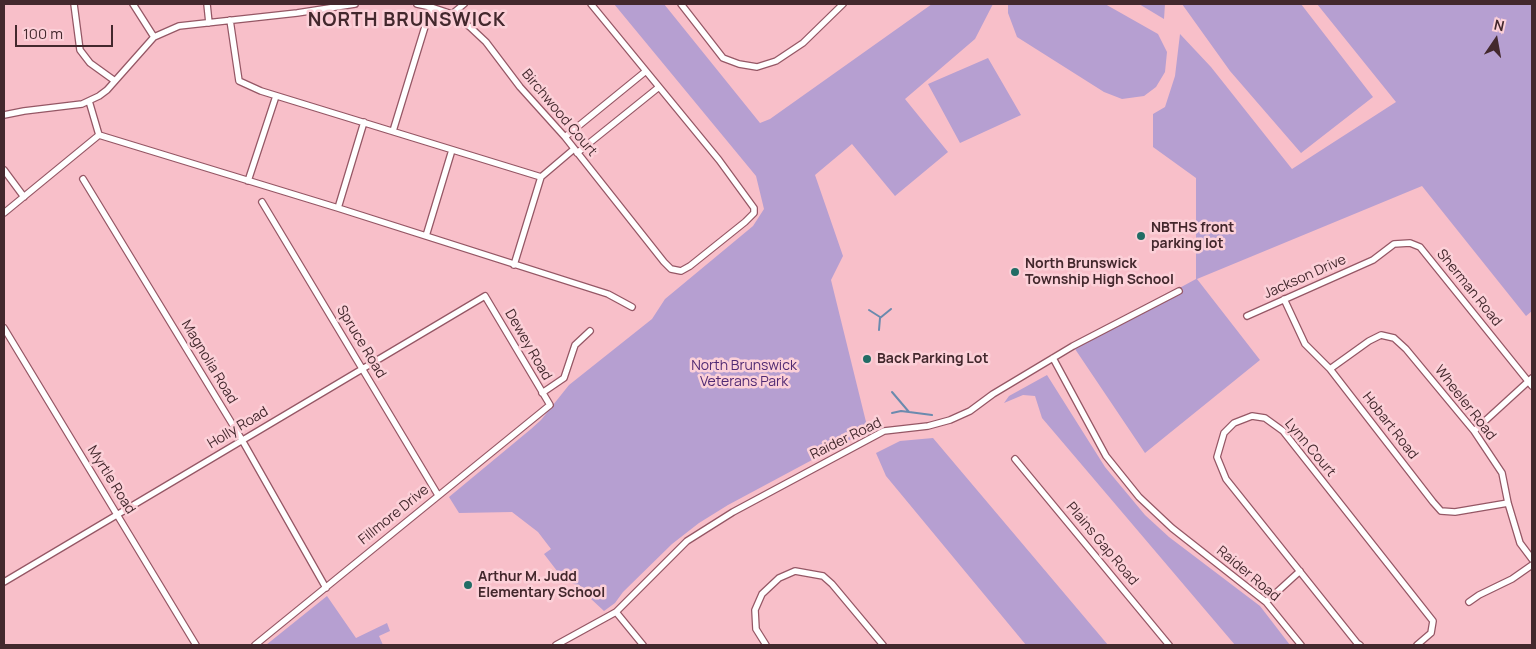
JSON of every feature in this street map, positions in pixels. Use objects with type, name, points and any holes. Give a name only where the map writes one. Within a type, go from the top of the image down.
[{"type":"street","points":[[74,4],[80,50],[90,63],[115,81]]},
{"type":"street","points":[[133,4],[154,37]]},
{"type":"street","points":[[207,4],[209,23]]},
{"type":"street","points":[[296,4],[297,13]]},
{"type":"street","points":[[4,116],[24,111],[82,104],[88,101],[107,90],[154,37],[180,26],[297,13],[355,4]]},
{"type":"street","name":"Birchwood Court","points":[[417,4],[452,14],[486,42],[520,87],[565,137],[664,262],[674,271],[682,271],[745,222],[754,213],[754,208],[719,160],[659,87]]},
{"type":"street","points":[[452,14],[464,4]]},
{"type":"street","points":[[514,265],[542,177],[659,87],[591,4]]},
{"type":"street","points":[[680,4],[723,58],[739,64],[757,67],[776,61],[803,43],[843,4]]},
{"type":"street","points":[[393,131],[431,7]]},
{"type":"street","points":[[230,20],[239,81],[276,96],[542,177]]},
{"type":"street","points":[[565,137],[646,71]]},
{"type":"street","points":[[248,181],[276,96]]},
{"type":"street","points":[[88,101],[99,135]]},
{"type":"street","points":[[338,208],[364,122]]},
{"type":"street","points":[[99,135],[338,208],[608,294],[632,307]]},
{"type":"street","points":[[4,213],[99,135]]},
{"type":"street","points":[[426,236],[452,150]]},
{"type":"street","points":[[4,170],[24,197]]},
{"type":"street","name":"Magnolia Road","points":[[83,179],[242,440],[326,588]]},
{"type":"street","name":"Spruce Road","points":[[262,202],[438,495]]},
{"type":"street","name":"Sherman Road","points":[[1373,260],[1394,244],[1410,243],[1420,247],[1531,382]]},
{"type":"street","name":"Jackson Drive","points":[[1247,316],[1373,260]]},
{"type":"street","name":"Raider Road","points":[[556,645],[616,612],[687,541],[704,529],[884,431],[928,426],[950,420],[970,411],[993,394],[1054,358],[1179,291]]},
{"type":"street","name":"Holly Road","points":[[4,582],[485,296]]},
{"type":"street","name":"Dewey Road","points":[[485,296],[550,406]]},
{"type":"street","name":"Hobart Road","points":[[1284,299],[1305,344],[1330,369],[1442,511],[1455,512],[1508,503]]},
{"type":"street","name":"Myrtle Road","points":[[4,328],[196,645]]},
{"type":"street","points":[[542,393],[564,378],[575,345],[590,331]]},
{"type":"street","name":"Wheeler Road","points":[[1330,369],[1381,335],[1394,338],[1406,349],[1474,431],[1502,473],[1508,503],[1520,543],[1532,559]]},
{"type":"street","name":"Raider Road","points":[[1054,358],[1106,456],[1139,497],[1172,528],[1266,602],[1301,645]]},
{"type":"street","points":[[1474,431],[1531,382]]},
{"type":"street","name":"Fillmore Drive","points":[[255,645],[550,406]]},
{"type":"street","name":"Lynn Court","points":[[1360,645],[1356,643],[1226,480],[1217,458],[1224,433],[1234,423],[1252,416],[1265,418],[1283,431],[1433,621],[1431,633],[1417,645]]},
{"type":"street","name":"Plains Gap Road","points":[[1015,459],[1169,645]]},
{"type":"street","points":[[1469,602],[1512,579],[1532,564]]},
{"type":"street","points":[[766,645],[756,628],[755,610],[762,594],[779,578],[795,571],[823,576],[832,584],[883,645]]},
{"type":"street","points":[[1266,602],[1300,571]]},
{"type":"street","points":[[616,612],[643,645]]},
{"type":"green space","name":"North Brunswick Veterans Park","points":[[614,4],[664,4],[760,123],[770,119],[932,4],[993,4],[975,39],[905,99],[948,152],[895,196],[852,144],[815,175],[843,256],[831,280],[868,430],[728,505],[699,523],[672,544],[623,592],[615,603],[604,611],[590,598],[582,587],[564,580],[544,554],[551,549],[538,532],[512,512],[459,513],[449,497],[541,420],[569,385],[652,319],[665,299],[753,226],[764,209],[756,176]]},
{"type":"green space","points":[[1008,4],[1105,4],[1158,34],[1167,52],[1165,72],[1156,87],[1144,96],[1122,99],[1104,92],[1017,37],[1008,13]]},
{"type":"green space","points":[[1139,4],[1165,4],[1164,19]]},
{"type":"green space","points":[[1182,4],[1301,4],[1373,97],[1301,153],[1230,71]]},
{"type":"green space","points":[[1317,4],[1532,4],[1532,311],[1526,316],[1422,186],[1197,279],[1260,360],[1145,453],[1073,346],[1196,279],[1196,178],[1153,147],[1153,114],[1165,107],[1175,76],[1180,34],[1211,67],[1292,169],[1396,102]]},
{"type":"green space","points":[[988,58],[1021,115],[960,143],[928,84]]},
{"type":"green space","points":[[1047,375],[1105,467],[1145,515],[1169,537],[1260,606],[1290,645],[1235,645],[1042,418],[1035,396],[1023,395],[1004,403],[1009,396]]},
{"type":"green space","points":[[933,438],[1108,645],[1026,645],[886,476],[876,453],[900,441]]},
{"type":"green space","points":[[327,596],[356,638],[387,623],[390,631],[379,636],[383,645],[266,645]]},
{"type":"waterway","points":[[879,330],[880,318],[891,309]]},
{"type":"waterway","points":[[869,310],[880,317]]},
{"type":"waterway","points":[[892,392],[909,412],[932,415]]},
{"type":"waterway","points":[[892,413],[909,412]]},
{"type":"place","name":"NBTHS front parking lot","points":[[1141,236]]},
{"type":"place","name":"North Brunswick Township High School","points":[[1015,272]]},
{"type":"place","name":"Back Parking Lot","points":[[867,359]]},
{"type":"place","name":"Arthur M. Judd Elementary School","points":[[468,585]]},
{"type":"district","name":"NORTH BRUNSWICK","points":[[407,21]]}]
